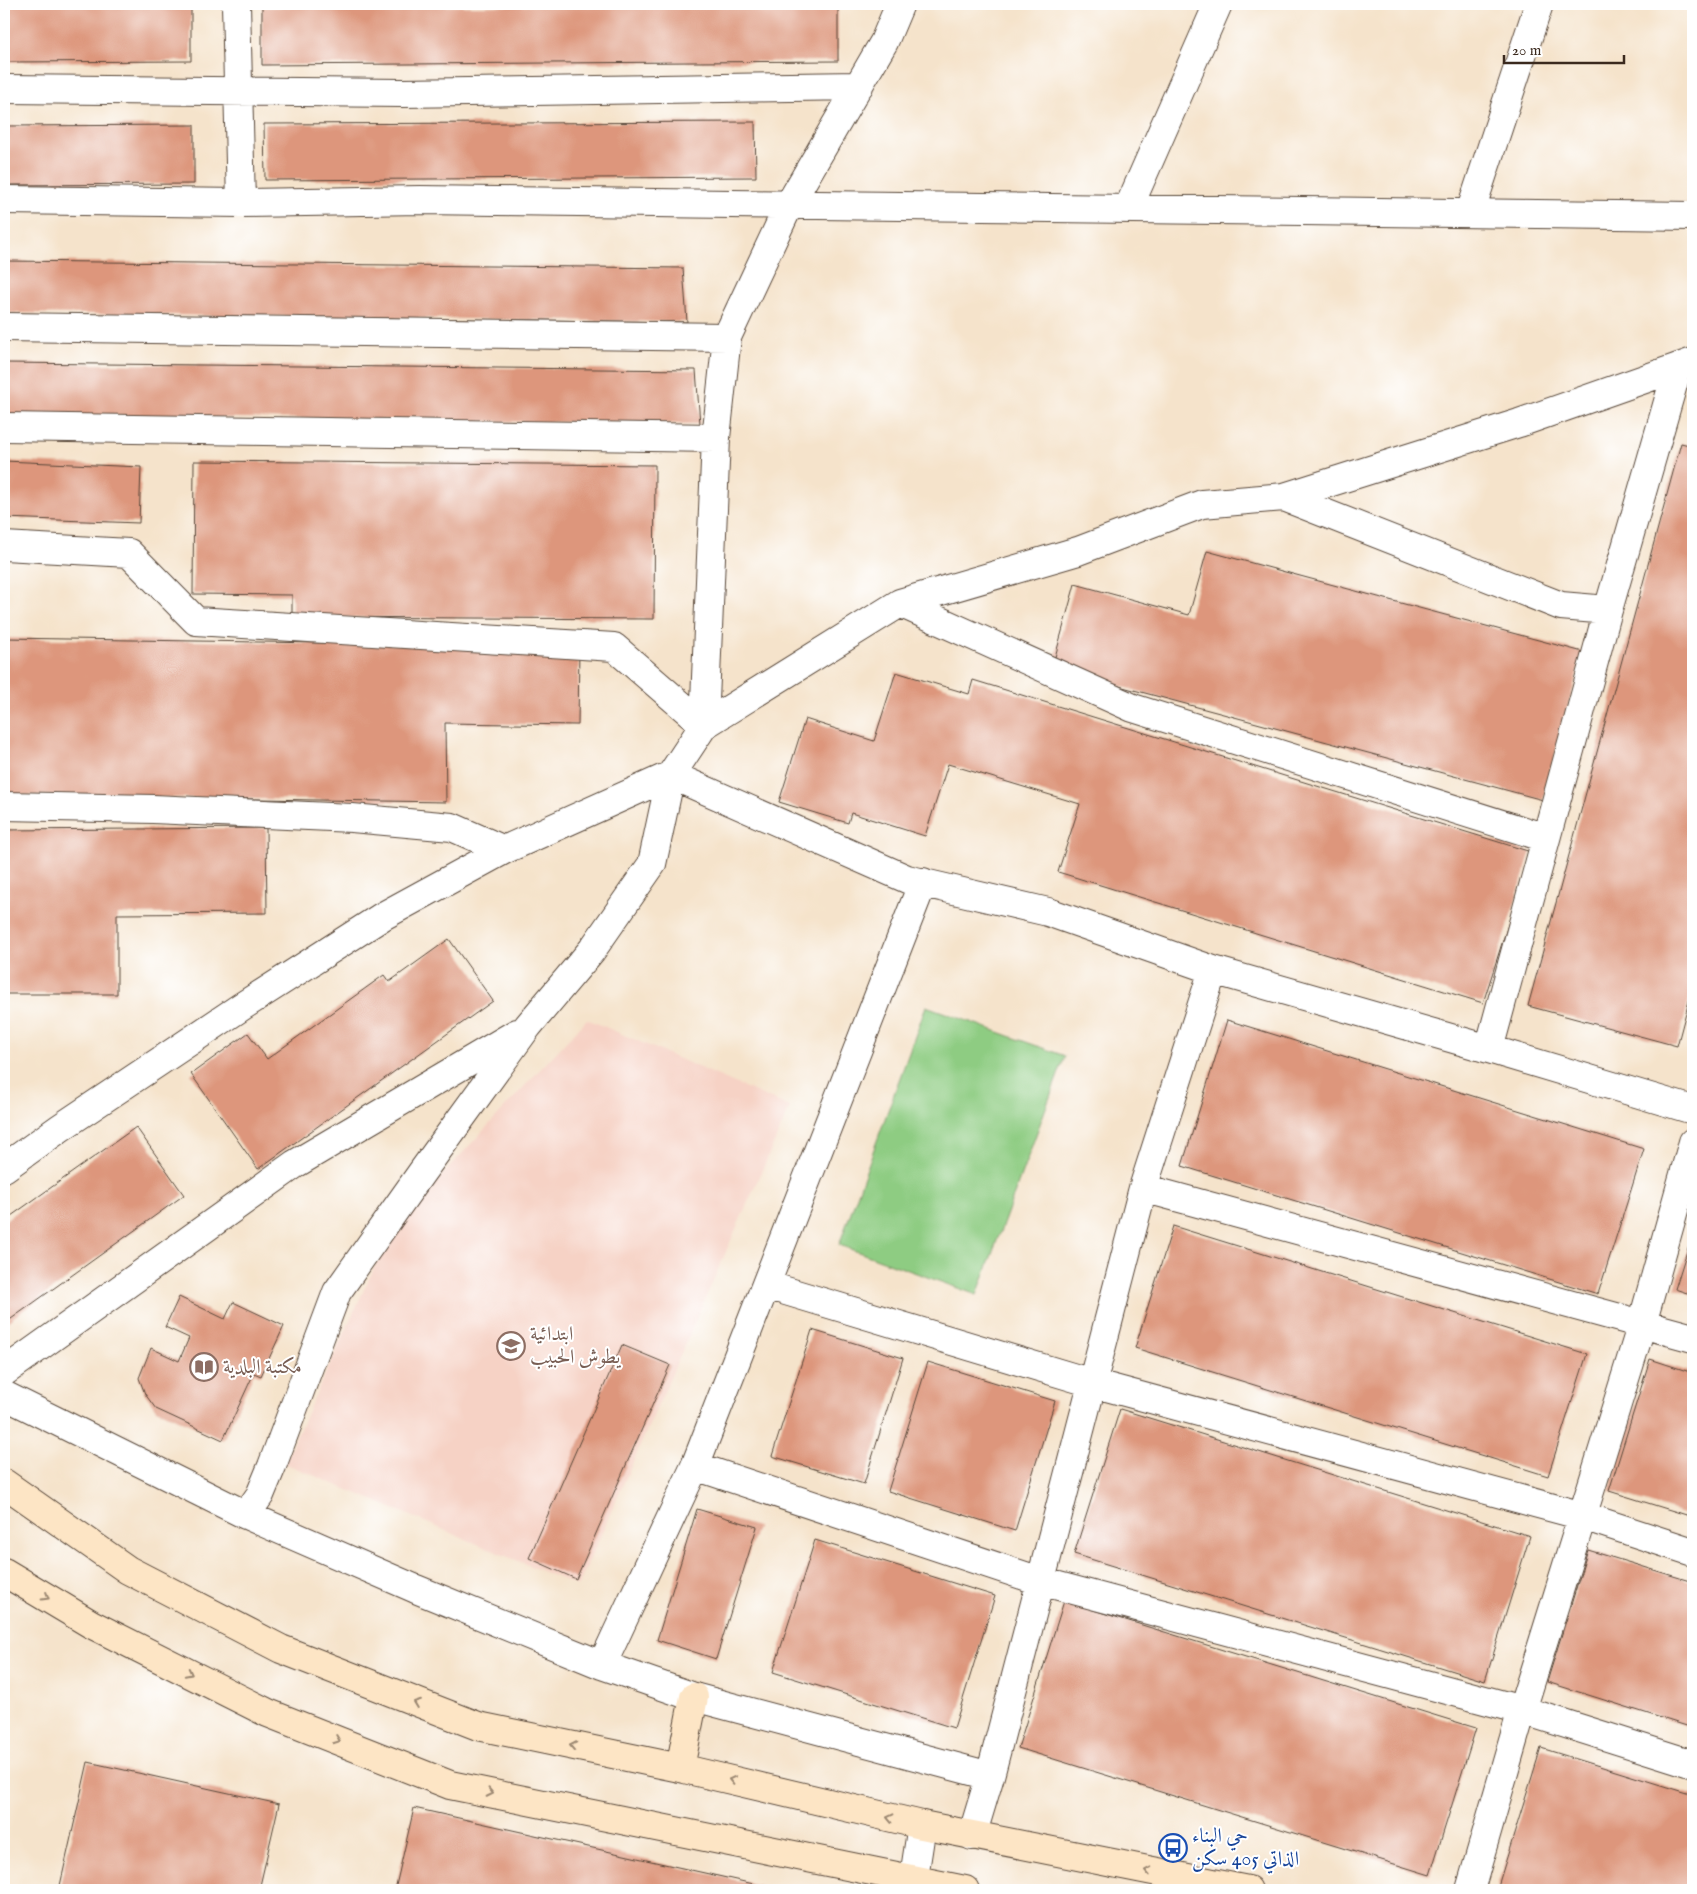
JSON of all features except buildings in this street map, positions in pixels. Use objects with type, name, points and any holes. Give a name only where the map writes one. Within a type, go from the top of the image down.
[{"type":"main road","points":[[4,1483],[128,1570],[281,1649],[478,1726],[680,1768],[972,1836],[1248,1890]]},
{"type":"main road","points":[[4,1572],[91,1624],[268,1713],[450,1785],[913,1885],[965,1890]]},
{"type":"main road","points":[[680,1768],[694,1696]]},
{"type":"street","points":[[236,4],[241,203]]},
{"type":"street","points":[[704,725],[716,438],[727,337],[789,205],[884,42],[900,4]]},
{"type":"street","points":[[1128,209],[1218,4]]},
{"type":"street","points":[[1470,213],[1539,4]]},
{"type":"street","points":[[4,89],[403,93],[859,86]]},
{"type":"street","points":[[4,200],[241,203],[420,200],[1693,216]]},
{"type":"street","points":[[4,328],[727,337]]},
{"type":"street","points":[[246,1516],[260,1495],[272,1466],[337,1292],[528,1026],[592,950],[652,864],[671,775],[704,725],[900,603],[1078,552],[1202,504],[1284,497],[1519,423],[1685,365]]},
{"type":"street","points":[[1489,1049],[1608,610],[1685,365]]},
{"type":"street","points":[[4,427],[716,438]]},
{"type":"street","points":[[1284,497],[1561,606],[1608,610]]},
{"type":"street","points":[[4,546],[129,553],[196,621],[614,647],[704,725]]},
{"type":"street","points":[[900,603],[1133,708],[1546,838]]},
{"type":"street","points":[[4,1168],[60,1128],[383,916],[504,850],[671,775],[907,878],[1048,912],[1213,970],[1693,1110]]},
{"type":"street","points":[[4,806],[152,809],[370,820],[452,827],[504,850]]},
{"type":"street","points":[[602,1665],[695,1466],[923,882]]},
{"type":"street","points":[[972,1836],[990,1776],[1143,1188],[1213,970]]},
{"type":"street","points":[[4,1372],[295,1164],[528,1026]]},
{"type":"street","points":[[1470,1890],[1522,1710],[1642,1324],[1693,1142]]},
{"type":"street","points":[[1143,1188],[1693,1338]]},
{"type":"street","points":[[766,1286],[1092,1383],[1583,1516],[1693,1552]]},
{"type":"street","points":[[4,1395],[246,1516],[416,1589],[602,1665],[694,1696],[990,1776]]},
{"type":"street","points":[[695,1466],[1040,1581],[1522,1710],[1693,1764]]},
{"type":"street","points":[[913,1885],[922,1825]]},
{"type":"shaded area","name":"ابتدائية يطوش الحبيب","points":[[587,1019],[790,1107],[578,1586],[284,1463],[392,1229]]},
{"type":"green space","points":[[926,1006],[1065,1056],[977,1295],[839,1245]]},
{"type":"place","name":"ابتدائية يطوش الحبيب","points":[[511,1346]]},
{"type":"place","name":"مكتبة البلدية","points":[[204,1367]]},
{"type":"place","name":"حي البناء الذاتي 405 سكن","points":[[1173,1848]]}]
